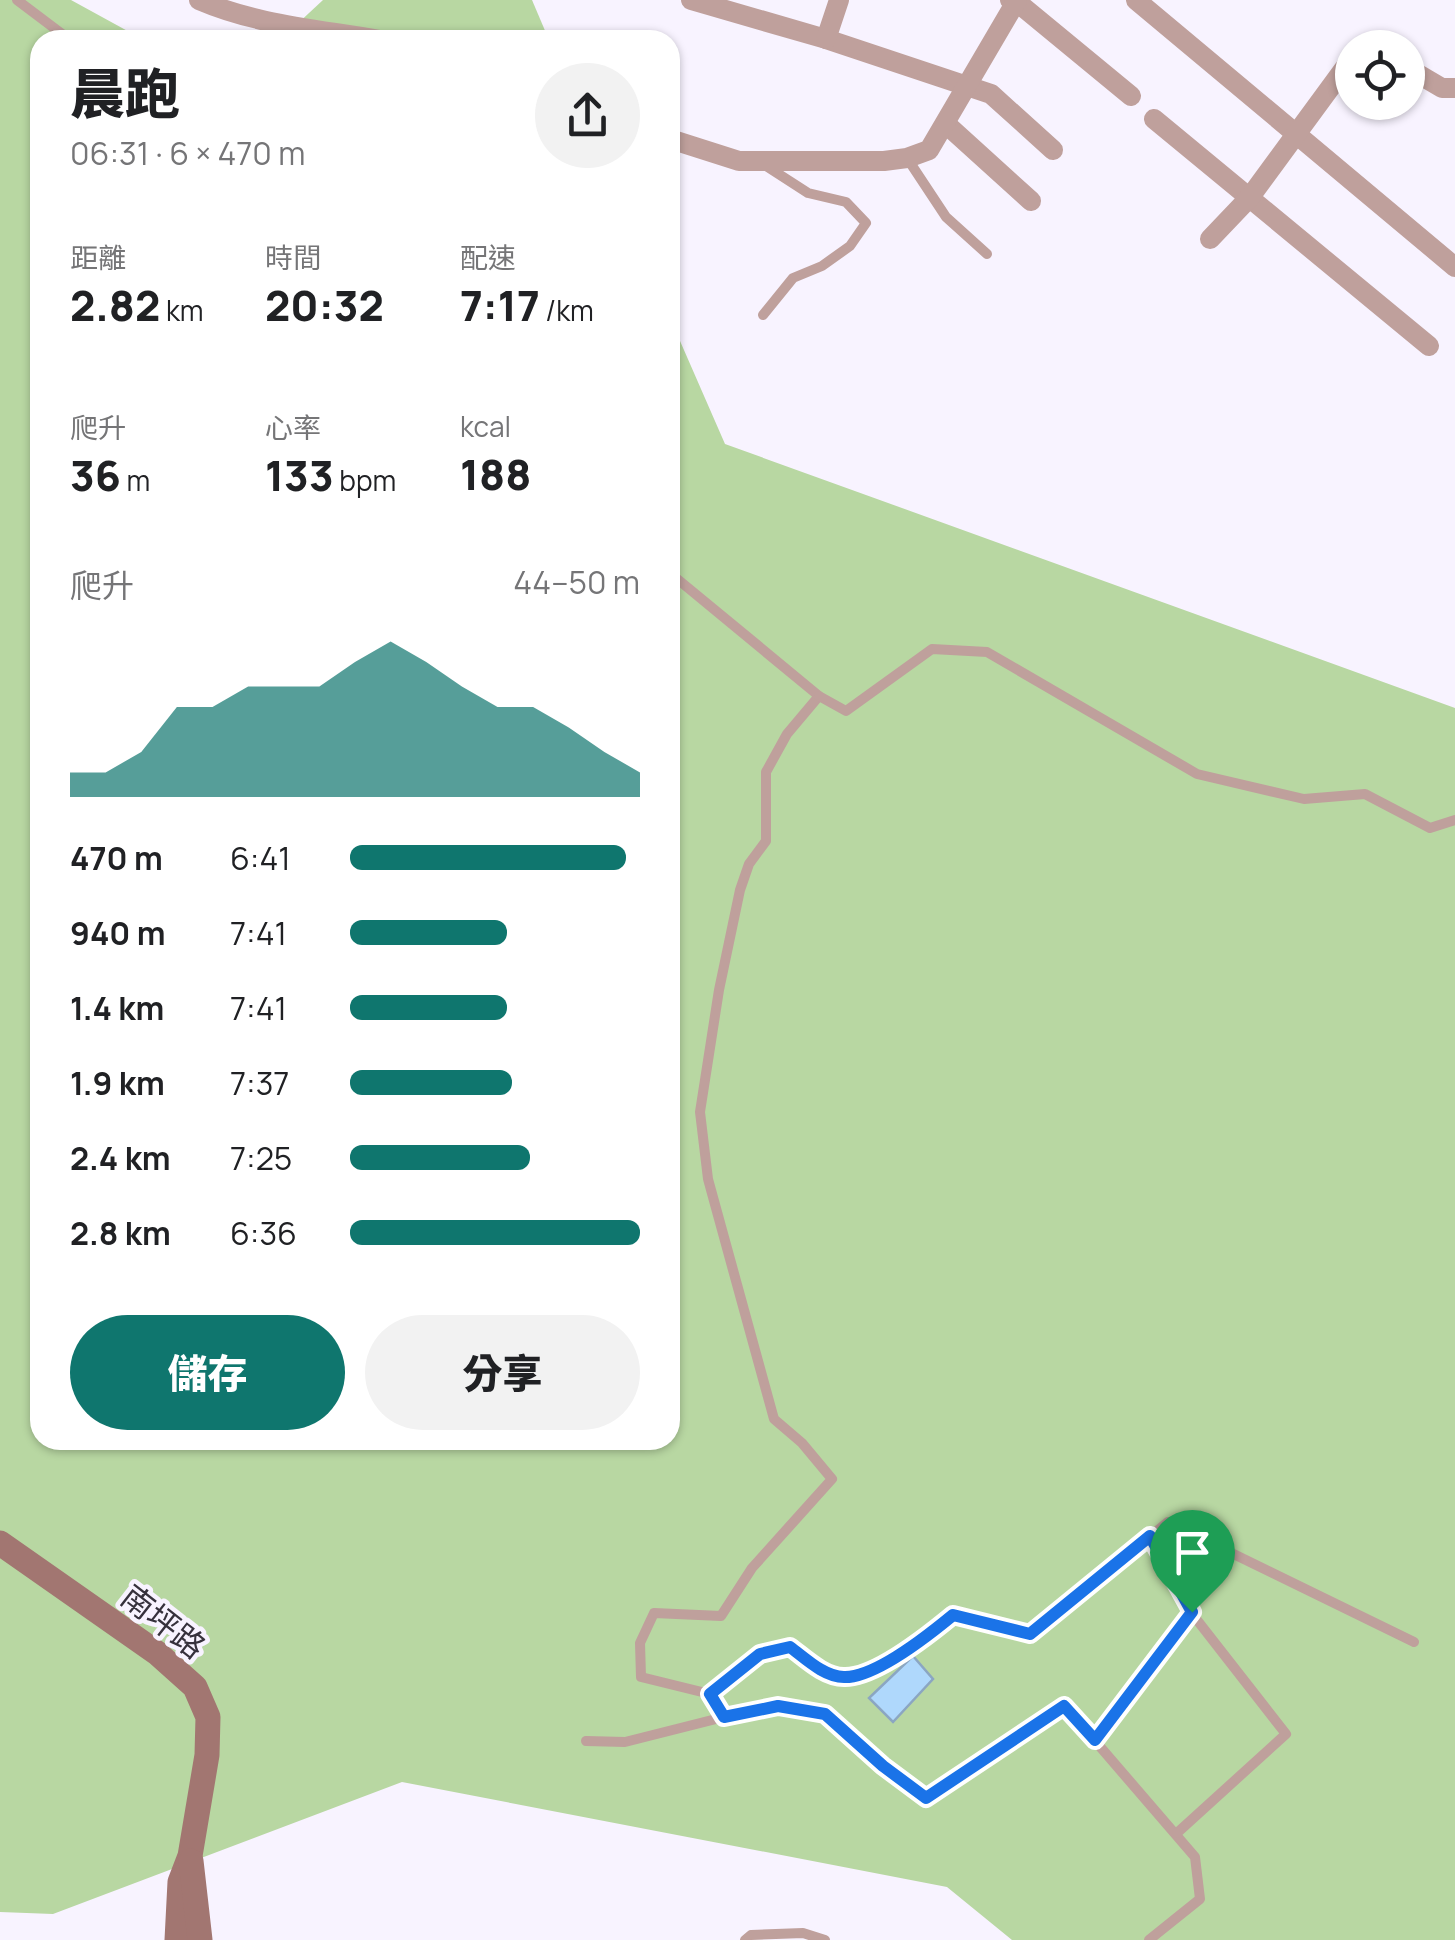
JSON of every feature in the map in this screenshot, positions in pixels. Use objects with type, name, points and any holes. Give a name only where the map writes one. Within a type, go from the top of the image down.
[{"type":"street","points":[[199,0],[232,14],[307,30]]},
{"type":"street","points":[[690,0],[826,39],[991,94],[1053,150]]},
{"type":"street","points":[[826,39],[838,0]]},
{"type":"street","points":[[1136,0],[1455,267]]},
{"type":"street","points":[[680,142],[739,161],[884,162],[928,150],[1015,1],[1131,96]]},
{"type":"street","points":[[1425,78],[1442,88],[1455,88]]},
{"type":"street","points":[[1210,240],[1250,198],[1335,82]]},
{"type":"street","points":[[1154,119],[1428,346]]},
{"type":"street","points":[[946,124],[1032,201]]},
{"type":"street","name":"南坪路","points":[[0,1543],[157,1653],[194,1687],[208,1717],[208,1756],[190,1856],[180,1882],[177,1940]]},
{"type":"street","name":"南坪路","points":[[190,1856],[200,1940]]},
{"type":"lane","points":[[17,0],[57,30]]},
{"type":"lane","points":[[907,158],[946,216],[987,254]]},
{"type":"lane","points":[[758,161],[808,193],[846,202],[866,224],[850,246],[822,266],[793,278],[764,315]]},
{"type":"lane","points":[[680,581],[819,696],[846,710],[932,650],[987,652],[1197,774],[1304,799],[1364,794],[1430,828],[1455,820]]},
{"type":"lane","points":[[724,1717],[710,1694],[641,1677],[640,1642],[654,1613],[721,1616],[752,1568],[832,1480],[802,1444],[774,1419],[708,1179],[700,1112],[718,990],[740,890],[749,864],[766,841],[766,772],[787,734],[819,696]]},
{"type":"lane","points":[[710,1694],[760,1654],[790,1647],[825,1672],[846,1678],[912,1648],[953,1615],[1030,1634],[1168,1522],[1414,1642]]},
{"type":"lane","points":[[1150,1536],[1192,1612],[1286,1734],[1177,1833]]},
{"type":"lane","points":[[1095,1740],[1192,1612]]},
{"type":"lane","points":[[586,1741],[625,1742],[778,1706],[825,1714],[926,1798],[1064,1706],[1195,1857],[1200,1899],[1149,1940]]},
{"type":"lane","points":[[745,1940],[751,1935],[803,1933],[825,1940]]},
{"type":"green space","points":[[0,0],[71,0],[126,30],[30,30],[30,1450],[680,1450],[680,341],[725,444],[1455,708],[1455,1940],[1012,1940],[947,1887],[402,1782],[53,1914],[0,1912]]},
{"type":"green space","points":[[323,0],[532,0],[545,30],[291,30]]},
{"type":"water","points":[[913,1656],[933,1679],[893,1722],[869,1698]]},
{"type":"route","points":[[1150,1536],[1192,1612],[1095,1740],[1064,1706],[926,1798],[825,1714],[778,1706],[724,1717],[710,1694],[760,1654],[790,1647],[825,1672],[846,1678],[912,1648],[953,1615],[1030,1634],[1150,1536]]}]
